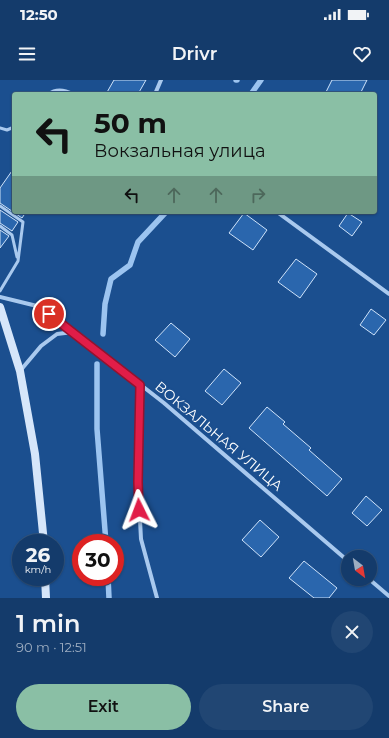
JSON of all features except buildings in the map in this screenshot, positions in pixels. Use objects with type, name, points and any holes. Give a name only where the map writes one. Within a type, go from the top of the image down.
[{"type":"main road","points":[[0,307],[20,371],[35,454],[43,534]]},
{"type":"main road","points":[[45,586],[46,598]]},
{"type":"street","points":[[156,92],[161,80]]},
{"type":"street","points":[[280,214],[389,294]]},
{"type":"street","name":"ВОКЗАЛЬНАЯ УЛИЦА","points":[[0,297],[37,306],[73,332],[164,403],[341,555]]},
{"type":"street","points":[[20,371],[41,346],[57,334],[73,332]]},
{"type":"street","points":[[140,385],[138,482],[141,538],[157,598]]},
{"type":"street","points":[[377,586],[389,596]]},
{"type":"lane","points":[[51,92],[54,90],[66,90],[70,92]]},
{"type":"lane","points":[[0,128],[7,130],[12,128]]},
{"type":"lane","points":[[0,206],[23,222],[18,261],[0,291]]},
{"type":"lane","points":[[0,226],[12,234],[18,261]]},
{"type":"waterway","points":[[252,92],[261,80]]},
{"type":"waterway","points":[[103,334],[105,304],[111,279],[130,265],[138,242],[164,214]]},
{"type":"waterway","points":[[97,364],[97,429],[105,534]]},
{"type":"waterway","points":[[108,586],[109,598]]},
{"type":"route","points":[[49,314],[140,385],[138,482],[139,510]]}]
